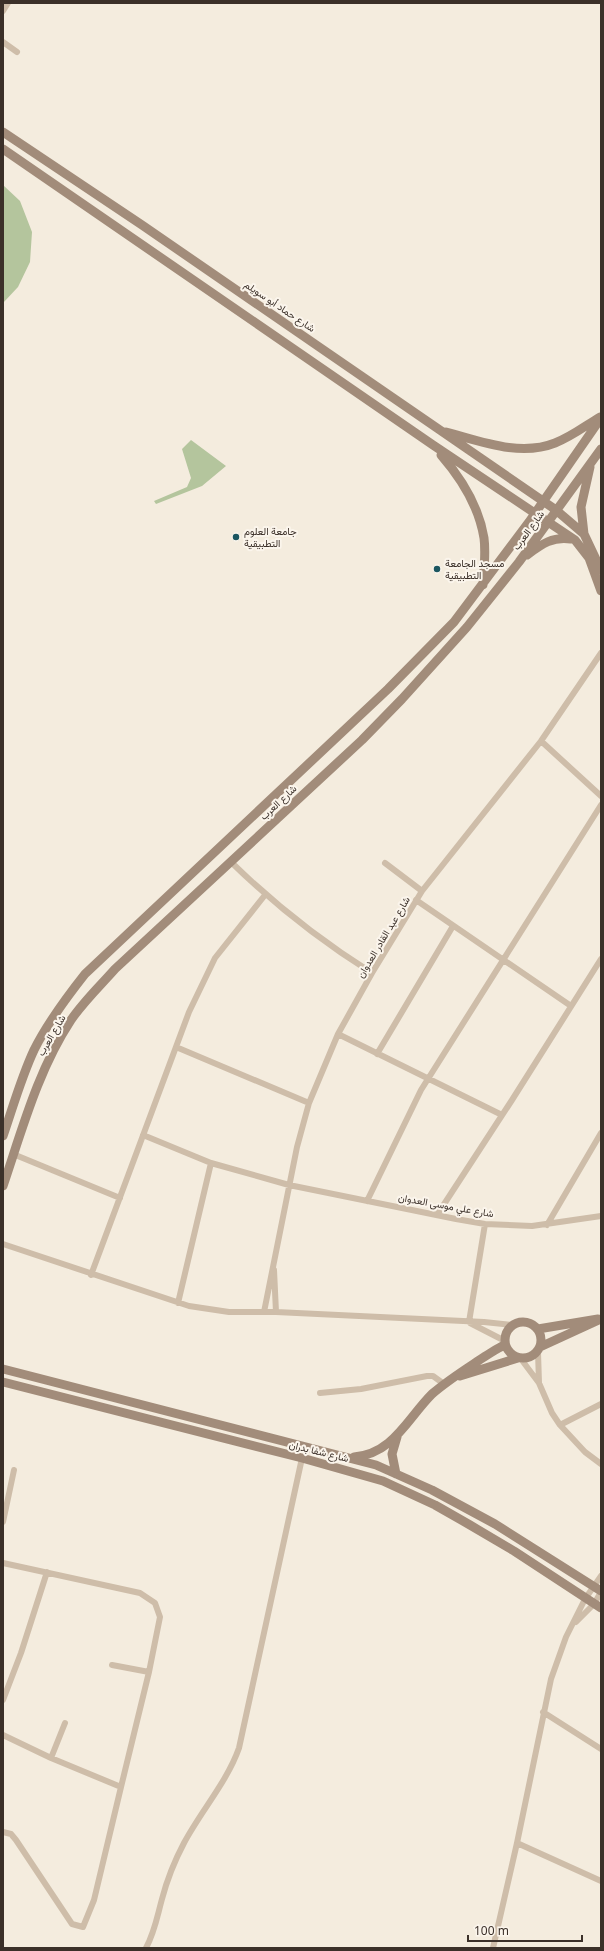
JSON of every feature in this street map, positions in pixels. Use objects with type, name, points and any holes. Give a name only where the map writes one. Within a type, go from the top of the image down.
[{"type":"main road","name":"شارع حماد أبو سويلم","points":[[3,132],[142,225],[543,501],[584,534]]},
{"type":"main road","points":[[3,149],[433,445],[575,540],[589,558],[601,591]]},
{"type":"main road","points":[[440,430],[498,445],[532,448],[557,442],[601,417]]},
{"type":"main road","name":"شارع العرب","points":[[3,1136],[27,1067],[35,1049],[62,1004],[85,974],[388,689],[454,622],[483,585],[601,417]]},
{"type":"main road","points":[[433,445],[458,476],[468,494],[481,527],[484,545],[483,585]]},
{"type":"main road","name":"شارع العرب","points":[[3,1186],[42,1074],[72,1019],[90,996],[116,969],[402,700],[458,638],[518,562],[601,449]]},
{"type":"main road","points":[[591,463],[581,507],[584,534],[601,570]]},
{"type":"main road","points":[[518,562],[551,539],[562,537],[575,540]]},
{"type":"main road","points":[[538,1329],[601,1319]]},
{"type":"main road","points":[[453,1378],[520,1359],[530,1358],[539,1350],[601,1319]]},
{"type":"main road","points":[[520,1359],[510,1353],[505,1343],[507,1332],[513,1325],[526,1322],[538,1329],[542,1338],[539,1350]]},
{"type":"main road","points":[[350,1458],[376,1452],[397,1435],[423,1404],[444,1384],[505,1343]]},
{"type":"main road","name":"شارع شفا بدران","points":[[3,1369],[376,1465],[432,1490],[495,1524],[601,1592]]},
{"type":"main road","name":"شارع شفا بدران","points":[[3,1382],[372,1477],[435,1505],[514,1551],[597,1606]]},
{"type":"main road","points":[[396,1474],[392,1454],[397,1435]]},
{"type":"street","points":[[3,11],[8,3]]},
{"type":"street","points":[[3,42],[17,52]]},
{"type":"street","name":"شارع عبد القادر العدوان","points":[[264,1312],[289,1185],[309,1103],[338,1034],[372,973],[422,891],[541,741],[598,661],[601,654]]},
{"type":"street","points":[[541,741],[601,796]]},
{"type":"street","points":[[367,1201],[411,1110],[601,805]]},
{"type":"street","points":[[231,862],[265,895],[343,955],[372,973]]},
{"type":"street","points":[[385,863],[422,891]]},
{"type":"street","points":[[91,1275],[189,1012],[215,958],[265,895]]},
{"type":"street","points":[[416,900],[570,1006]]},
{"type":"street","points":[[377,1054],[453,926]]},
{"type":"street","points":[[437,1215],[601,959]]},
{"type":"street","points":[[338,1034],[502,1115]]},
{"type":"street","points":[[176,1047],[309,1103]]},
{"type":"street","points":[[547,1225],[601,1133]]},
{"type":"street","name":"شارع علي موسى العدوان","points":[[142,1135],[210,1163],[289,1185],[485,1224],[547,1225],[601,1216]]},
{"type":"street","points":[[14,1154],[120,1198]]},
{"type":"street","points":[[178,1303],[210,1163]]},
{"type":"street","points":[[469,1322],[485,1224]]},
{"type":"street","points":[[3,1244],[91,1275],[178,1303],[229,1312],[276,1312],[513,1325]]},
{"type":"street","name":"شارع عبد القادر العدوان","points":[[274,1265],[276,1312]]},
{"type":"street","points":[[469,1322],[505,1343]]},
{"type":"street","points":[[539,1350],[539,1383]]},
{"type":"street","points":[[520,1359],[539,1383],[552,1413],[560,1425],[585,1452],[601,1464]]},
{"type":"street","points":[[320,1393],[368,1388],[427,1376],[433,1376],[444,1384]]},
{"type":"street","points":[[560,1425],[601,1404]]},
{"type":"street","points":[[146,1948],[160,1914],[162,1900],[185,1842],[232,1764],[237,1752],[302,1458]]},
{"type":"street","points":[[3,1522],[14,1470]]},
{"type":"street","points":[[3,1563],[140,1593],[152,1599],[157,1606],[160,1617],[149,1672],[94,1900],[83,1927],[72,1924],[16,1840],[11,1834],[3,1832]]},
{"type":"street","points":[[3,1700],[21,1653],[47,1572]]},
{"type":"street","points":[[493,1948],[517,1843],[543,1712],[559,1652],[585,1598],[592,1586],[601,1576]]},
{"type":"street","points":[[572,1626],[597,1606],[601,1592]]},
{"type":"street","points":[[112,1665],[149,1672]]},
{"type":"street","points":[[543,1712],[601,1749]]},
{"type":"street","points":[[51,1758],[65,1723]]},
{"type":"street","points":[[3,1735],[51,1758],[121,1787]]},
{"type":"street","points":[[517,1843],[601,1881]]},
{"type":"green space","points":[[3,185],[20,201],[32,232],[30,262],[18,287],[3,303]]},
{"type":"green space","points":[[191,440],[226,466],[202,486],[156,504],[154,501],[187,487],[191,478],[182,449]]},
{"type":"place","name":"جامعة العلوم التطبيقية","points":[[236,537]]},
{"type":"place","name":"مسجد الجامعة التطبيقية","points":[[437,569]]}]
